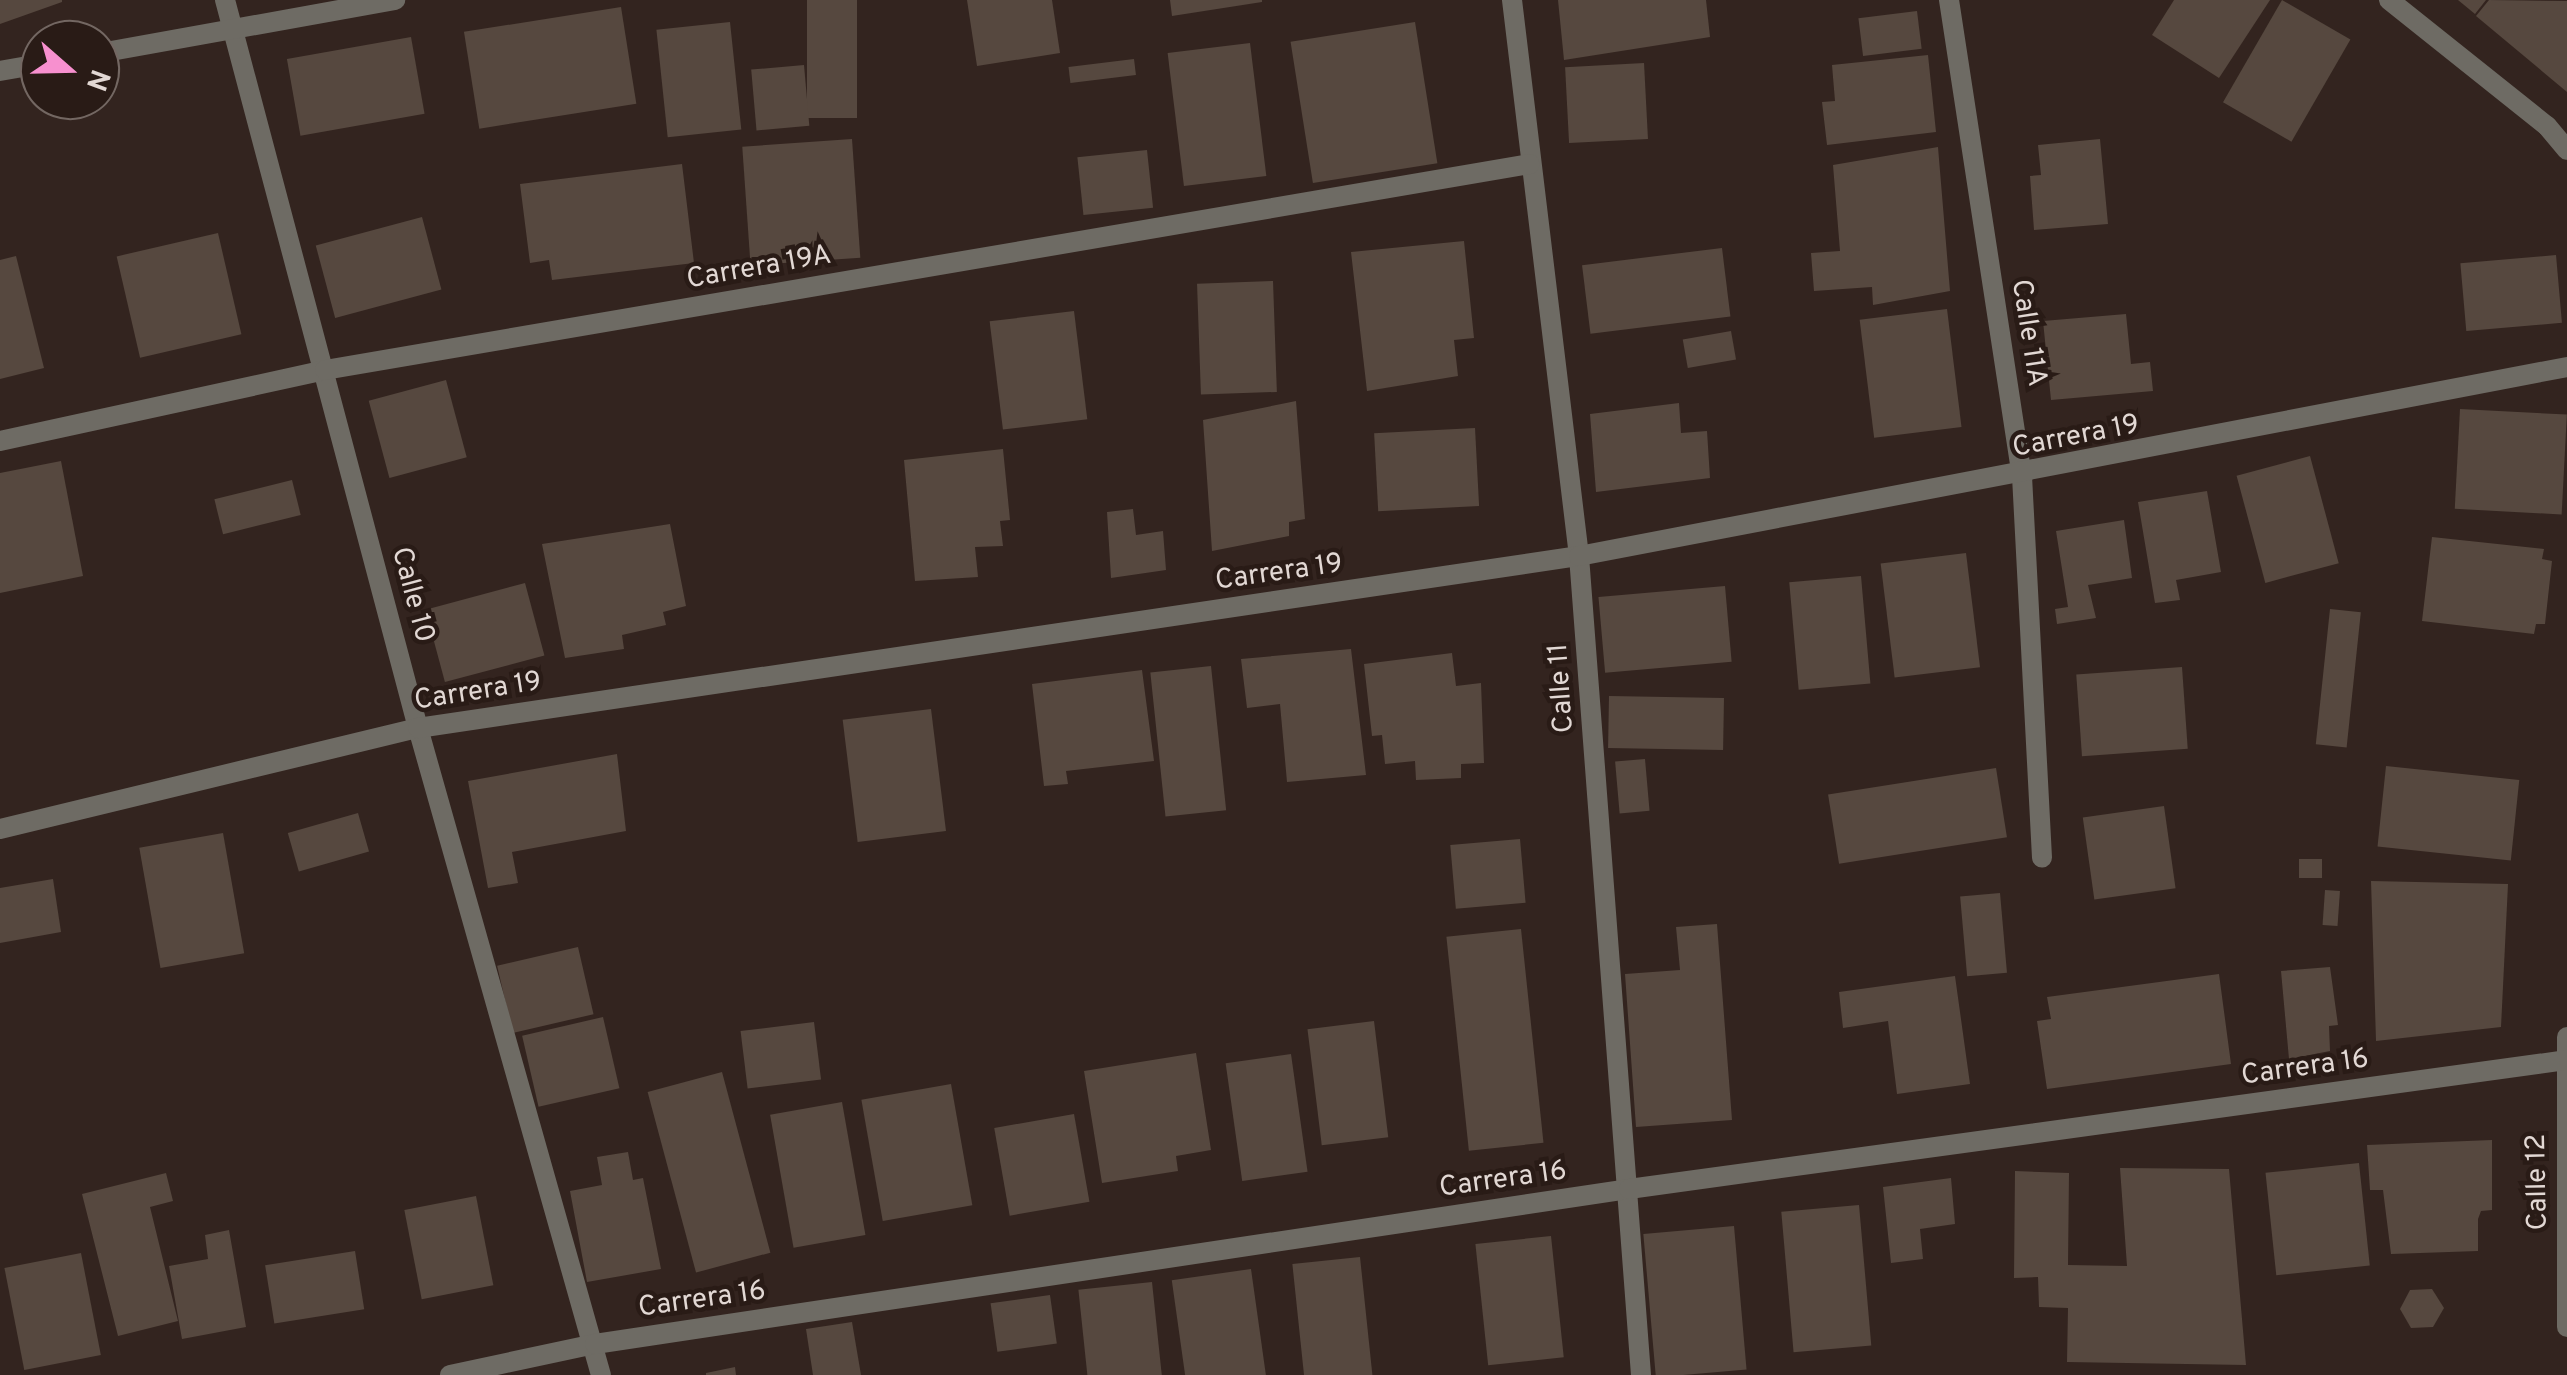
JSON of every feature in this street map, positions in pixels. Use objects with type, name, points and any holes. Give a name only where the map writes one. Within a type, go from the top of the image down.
[{"type":"street","name":"Calle 10","points":[[225,0],[418,728],[601,1375]]},
{"type":"street","points":[[120,49],[396,0]]},
{"type":"street","name":"Calle 11","points":[[1512,0],[1580,556],[1641,1375]]},
{"type":"street","name":"Calle 11A","points":[[1949,0],[2022,476],[2042,857]]},
{"type":"street","points":[[2389,0],[2547,126],[2567,150]]},
{"type":"street","name":"Carrera 19A","points":[[0,441],[325,370],[1530,164]]},
{"type":"street","name":"Carrera 19","points":[[0,829],[418,728],[1580,556],[2022,476],[2567,367]]},
{"type":"street","name":"Calle 12","points":[[2567,1037],[2567,1327]]},
{"type":"street","name":"Carrera 16","points":[[450,1375],[594,1344],[1629,1189],[2565,1060]]},
{"type":"building","points":[[0,0],[62,0],[62,2],[0,24]]},
{"type":"building","points":[[807,0],[857,0],[857,118],[807,118]]},
{"type":"building","points":[[967,0],[1052,0],[1060,53],[977,66]]},
{"type":"building","points":[[1170,0],[1262,0],[1262,2],[1172,16]]},
{"type":"building","points":[[1558,0],[1706,0],[1710,37],[1564,60]]},
{"type":"building","points":[[2174,0],[2270,0],[2219,78],[2152,35]]},
{"type":"building","points":[[2282,0],[2350,40],[2291,142],[2223,102]]},
{"type":"building","points":[[2458,0],[2486,0],[2475,14]]},
{"type":"building","points":[[2489,0],[2567,1],[2567,92],[2476,16]]},
{"type":"building","points":[[621,7],[636,104],[479,129],[464,32]]},
{"type":"building","points":[[1917,11],[1922,49],[1863,56],[1858,18]]},
{"type":"building","points":[[730,22],[741,129],[668,137],[656,30]]},
{"type":"building","points":[[1415,22],[1437,163],[1313,183],[1291,42]]},
{"type":"building","points":[[411,37],[425,114],[300,136],[287,59]]},
{"type":"building","points":[[1250,43],[1266,176],[1184,186],[1168,53]]},
{"type":"building","points":[[1928,55],[1936,132],[1827,145],[1822,102],[1835,101],[1832,65]]},
{"type":"building","points":[[1134,59],[1136,75],[1070,83],[1068,67]]},
{"type":"building","points":[[1644,63],[1648,139],[1569,143],[1565,67]]},
{"type":"building","points":[[804,65],[809,126],[757,130],[751,70]]},
{"type":"building","points":[[852,139],[860,258],[751,265],[742,147]]},
{"type":"building","points":[[2100,139],[2108,224],[2034,230],[2030,176],[2041,175],[2038,145]]},
{"type":"building","points":[[1938,147],[1950,291],[1873,305],[1872,287],[1814,291],[1811,253],[1840,251],[1833,165]]},
{"type":"building","points":[[1147,150],[1153,208],[1083,215],[1077,157]]},
{"type":"building","points":[[682,164],[694,263],[552,280],[549,260],[530,263],[520,184]]},
{"type":"building","points":[[422,217],[441,289],[335,318],[316,245]]},
{"type":"building","points":[[218,233],[241,334],[140,358],[117,256]]},
{"type":"building","points":[[1464,241],[1474,338],[1454,340],[1458,376],[1367,391],[1351,252]]},
{"type":"building","points":[[1722,248],[1730,316],[1590,334],[1582,265]]},
{"type":"building","points":[[2556,255],[2562,323],[2466,331],[2460,263]]},
{"type":"building","points":[[16,256],[44,368],[0,379],[0,260]]},
{"type":"building","points":[[1273,281],[1277,392],[1201,395],[1197,284]]},
{"type":"building","points":[[1947,309],[1962,427],[1874,438],[1860,320]]},
{"type":"building","points":[[1074,311],[1087,419],[1003,430],[990,321]]},
{"type":"building","points":[[2126,314],[2131,364],[2150,362],[2153,391],[2051,400],[2043,321]]},
{"type":"building","points":[[1731,331],[1736,360],[1688,368],[1683,340]]},
{"type":"building","points":[[446,380],[467,457],[389,478],[369,401]]},
{"type":"building","points":[[1296,401],[1305,519],[1289,522],[1289,536],[1212,551],[1203,420]]},
{"type":"building","points":[[1679,403],[1681,433],[1707,431],[1710,478],[1596,492],[1590,414]]},
{"type":"building","points":[[2460,409],[2567,415],[2562,514],[2455,509]]},
{"type":"building","points":[[1475,428],[1479,506],[1378,511],[1374,433]]},
{"type":"building","points":[[1003,449],[1010,520],[1000,521],[1003,546],[975,547],[978,577],[915,581],[904,460]]},
{"type":"building","points":[[2310,456],[2339,563],[2265,583],[2237,476]]},
{"type":"building","points":[[61,461],[83,576],[0,593],[0,473]]},
{"type":"building","points":[[292,480],[301,515],[223,534],[214,499]]},
{"type":"building","points":[[2207,491],[2221,572],[2176,580],[2180,600],[2155,603],[2138,502]]},
{"type":"building","points":[[1133,509],[1136,535],[1163,531],[1166,570],[1111,578],[1107,512]]},
{"type":"building","points":[[2124,520],[2132,578],[2088,585],[2096,618],[2057,624],[2055,609],[2068,607],[2056,531]]},
{"type":"building","points":[[670,524],[686,606],[663,612],[666,625],[622,635],[624,649],[565,658],[542,544]]},
{"type":"building","points":[[2432,537],[2544,549],[2542,559],[2552,561],[2545,624],[2536,624],[2534,634],[2422,621]]},
{"type":"building","points":[[1966,553],[1980,667],[1895,678],[1881,563]]},
{"type":"building","points":[[1861,576],[1870,684],[1799,690],[1789,582]]},
{"type":"building","points":[[525,583],[544,655],[445,682],[426,610]]},
{"type":"building","points":[[1725,586],[1732,662],[1605,673],[1598,597]]},
{"type":"building","points":[[2330,609],[2361,612],[2347,747],[2316,744]]},
{"type":"building","points":[[1351,649],[1366,775],[1287,782],[1280,704],[1247,708],[1241,659]]},
{"type":"building","points":[[1452,653],[1456,686],[1481,683],[1484,763],[1461,764],[1461,778],[1416,780],[1415,761],[1385,764],[1382,735],[1372,736],[1364,664]]},
{"type":"building","points":[[1211,666],[1226,810],[1165,817],[1150,672]]},
{"type":"building","points":[[2182,667],[2188,749],[2082,756],[2076,674]]},
{"type":"building","points":[[1142,670],[1154,761],[1066,771],[1068,784],[1044,786],[1032,684]]},
{"type":"building","points":[[1609,696],[1724,698],[1723,750],[1608,748]]},
{"type":"building","points":[[931,709],[946,831],[858,842],[843,720]]},
{"type":"building","points":[[617,754],[626,831],[512,852],[518,883],[488,888],[468,781]]},
{"type":"building","points":[[1645,759],[1650,811],[1620,813],[1615,762]]},
{"type":"building","points":[[2386,766],[2519,780],[2511,861],[2378,847]]},
{"type":"building","points":[[1996,768],[2007,837],[1839,864],[1828,795]]},
{"type":"building","points":[[2164,806],[2176,888],[2094,900],[2083,817]]},
{"type":"building","points":[[358,813],[369,851],[299,872],[288,833]]},
{"type":"building","points":[[223,833],[244,953],[160,968],[139,848]]},
{"type":"building","points":[[1520,839],[1526,903],[1456,909],[1450,845]]},
{"type":"building","points":[[2299,859],[2322,859],[2322,878],[2299,878]]},
{"type":"building","points":[[53,879],[61,932],[0,943],[0,888]]},
{"type":"building","points":[[2371,881],[2508,884],[2501,1027],[2376,1041]]},
{"type":"building","points":[[2325,890],[2340,891],[2338,926],[2323,925]]},
{"type":"building","points":[[2000,893],[2007,973],[1967,976],[1960,896]]},
{"type":"building","points":[[1717,924],[1732,1120],[1636,1127],[1625,974],[1680,970],[1676,927]]},
{"type":"building","points":[[1521,929],[1543,1143],[1469,1151],[1446,937]]},
{"type":"building","points":[[578,947],[594,1014],[513,1033],[497,966]]},
{"type":"building","points":[[2330,967],[2338,1025],[2329,1026],[2330,1051],[2289,1059],[2281,971]]},
{"type":"building","points":[[2219,974],[2231,1064],[2047,1089],[2037,1021],[2051,1019],[2047,997]]},
{"type":"building","points":[[1955,976],[1970,1084],[1897,1094],[1888,1021],[1843,1028],[1839,992]]},
{"type":"building","points":[[603,1017],[619,1088],[539,1107],[522,1036]]},
{"type":"building","points":[[1374,1021],[1388,1137],[1322,1145],[1307,1029]]},
{"type":"building","points":[[814,1022],[821,1080],[748,1089],[741,1031]]},
{"type":"building","points":[[1196,1053],[1211,1150],[1176,1156],[1178,1171],[1102,1183],[1084,1071]]},
{"type":"building","points":[[1291,1054],[1308,1172],[1242,1181],[1226,1063]]},
{"type":"building","points":[[722,1072],[770,1253],[696,1273],[648,1092]]},
{"type":"building","points":[[951,1084],[972,1205],[883,1221],[861,1100]]},
{"type":"building","points":[[842,1102],[865,1235],[794,1248],[770,1115]]},
{"type":"building","points":[[1074,1114],[1089,1202],[1010,1216],[994,1128]]},
{"type":"building","points":[[2492,1140],[2492,1210],[2481,1211],[2478,1219],[2478,1251],[2391,1254],[2383,1190],[2370,1190],[2367,1145]]},
{"type":"building","points":[[628,1152],[633,1180],[643,1178],[661,1269],[587,1282],[570,1191],[602,1185],[597,1157]]},
{"type":"building","points":[[2359,1163],[2370,1265],[2276,1275],[2266,1173]]},
{"type":"building","points":[[2120,1168],[2229,1169],[2246,1365],[2067,1362],[2068,1308],[2039,1307],[2038,1277],[2014,1278],[2015,1171],[2069,1173],[2068,1265],[2127,1266]]},
{"type":"building","points":[[166,1173],[173,1201],[150,1207],[178,1321],[118,1336],[82,1194]]},
{"type":"building","points":[[1951,1178],[1955,1224],[1920,1229],[1923,1259],[1891,1263],[1883,1187]]},
{"type":"building","points":[[476,1196],[493,1285],[422,1299],[404,1210]]},
{"type":"building","points":[[1859,1205],[1871,1345],[1794,1352],[1781,1212]]},
{"type":"building","points":[[1734,1226],[1747,1369],[1656,1375],[1643,1234]]},
{"type":"building","points":[[229,1230],[246,1327],[182,1339],[169,1266],[208,1259],[205,1235]]},
{"type":"building","points":[[1551,1236],[1564,1357],[1488,1365],[1475,1244]]},
{"type":"building","points":[[355,1251],[364,1309],[274,1324],[265,1265]]},
{"type":"building","points":[[81,1253],[101,1355],[24,1370],[4,1268]]},
{"type":"building","points":[[1360,1257],[1372,1375],[1304,1375],[1292,1264]]},
{"type":"building","points":[[1251,1269],[1266,1375],[1185,1375],[1172,1280]]},
{"type":"building","points":[[1152,1282],[1162,1375],[1087,1375],[1078,1290]]},
{"type":"building","points":[[2432,1289],[2444,1308],[2433,1327],[2411,1328],[2400,1309],[2410,1290]]},
{"type":"building","points":[[1050,1295],[1057,1344],[997,1352],[991,1303]]},
{"type":"building","points":[[852,1322],[861,1375],[813,1375],[806,1329]]},
{"type":"building","points":[[735,1367],[736,1375],[706,1375],[706,1373]]}]
